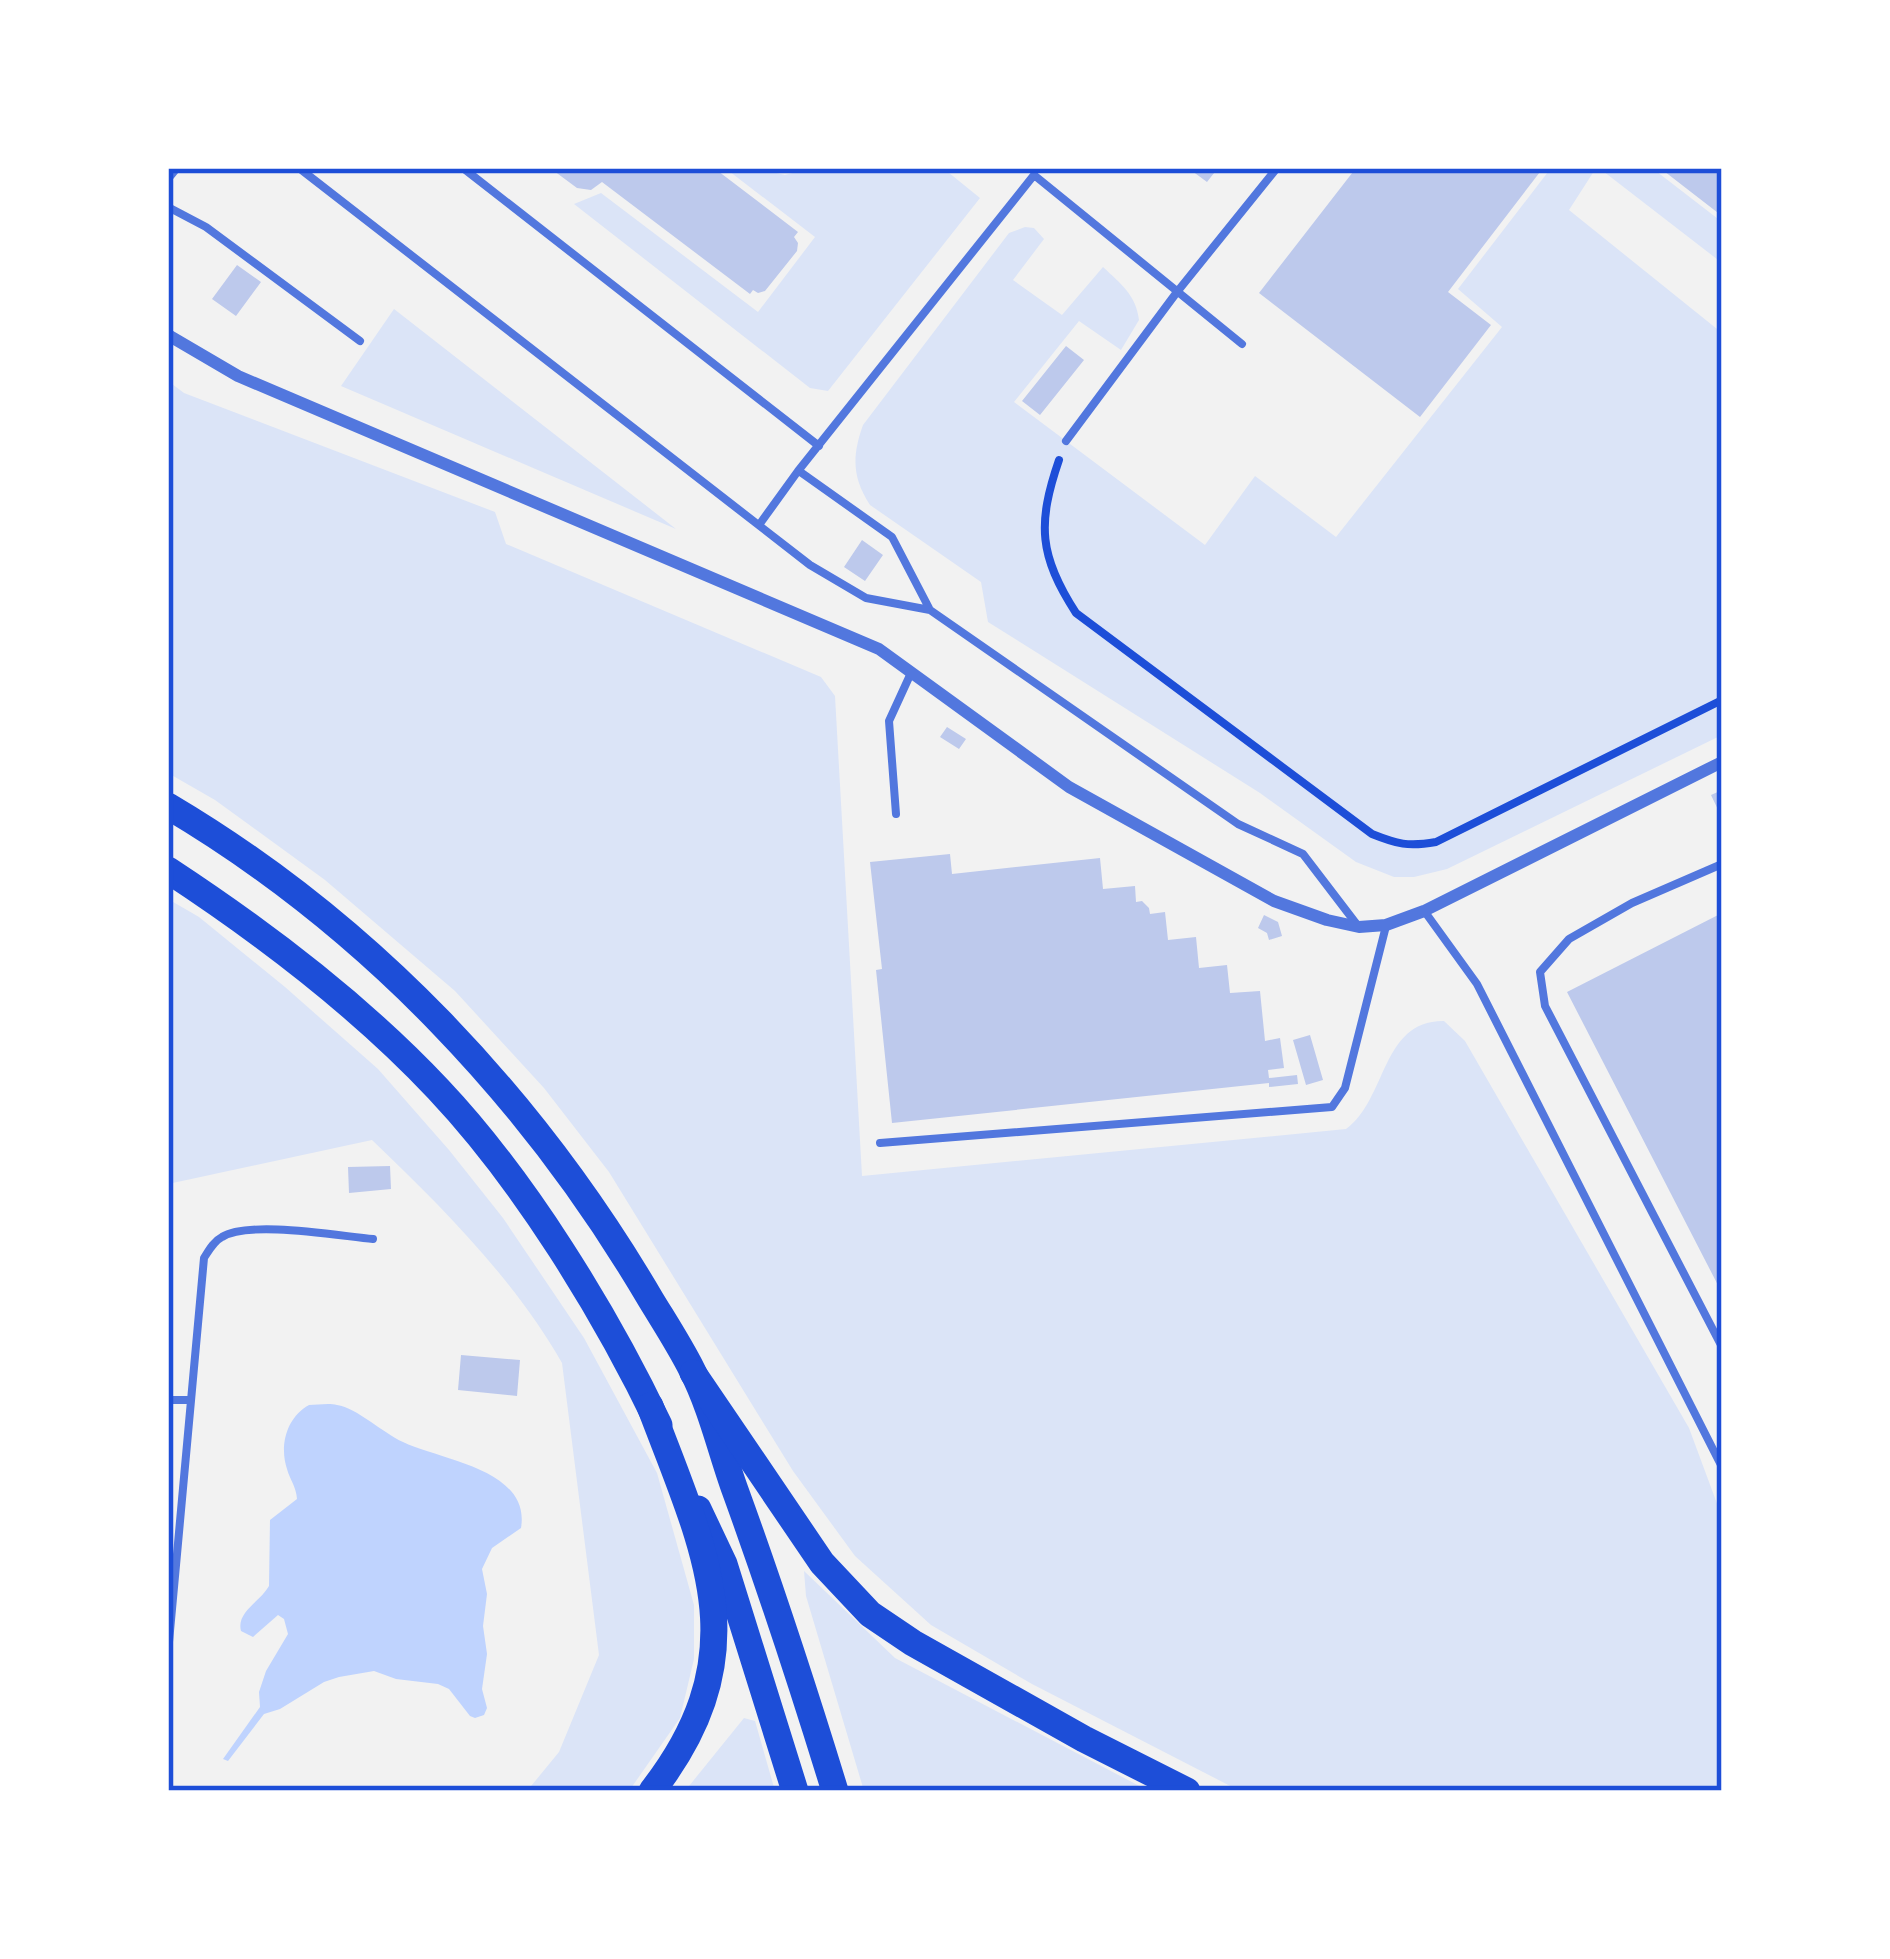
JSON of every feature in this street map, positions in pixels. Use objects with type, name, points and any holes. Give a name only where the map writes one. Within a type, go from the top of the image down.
[{"type":"main road","points":[[168,806],[226,840],[293,890],[398,979],[534,1126],[590,1203],[693,1372],[822,1563],[870,1614],[1065,1728],[1187,1791]]},
{"type":"main road","points":[[168,870],[235,914],[352,1008],[441,1092],[543,1222],[650,1406],[724,1564],[795,1791]]},
{"type":"main road","points":[[693,1372],[835,1791]]},
{"type":"main road","points":[[650,1406],[693,1520],[711,1588],[716,1635],[706,1695],[676,1759],[652,1791]]},
{"type":"street","points":[[168,335],[238,376],[879,649],[1069,787],[1274,901],[1327,920],[1359,927],[1386,925],[1424,911],[1722,762]]},
{"type":"lane","points":[[168,179],[176,168]]},
{"type":"lane","points":[[299,168],[810,565],[866,598],[930,610],[1238,824],[1303,854],[1359,927]]},
{"type":"lane","points":[[463,168],[818,446]]},
{"type":"lane","points":[[1025,168],[1241,344]]},
{"type":"lane","points":[[1066,441],[1277,168]]},
{"type":"lane","points":[[759,525],[1034,176]]},
{"type":"lane","points":[[168,206],[206,227],[361,341]]},
{"type":"lane","points":[[798,470],[892,537],[930,610]]},
{"type":"lane","points":[[896,814],[889,721],[912,671]]},
{"type":"lane","points":[[1722,864],[1632,903],[1569,939],[1540,973],[1545,1006],[1722,1347]]},
{"type":"lane","points":[[1424,911],[1477,984],[1722,1467]]},
{"type":"lane","points":[[880,1143],[1333,1107],[1345,1088],[1386,925]]},
{"type":"lane","points":[[168,1653],[204,1258],[218,1238],[237,1230],[373,1239]]},
{"type":"lane","points":[[168,1400],[191,1400]]},
{"type":"path","points":[[1066,441],[1049,490],[1045,528],[1047,560],[1076,614],[1372,834],[1399,845],[1436,842],[1722,700]]},
{"type":"shaded area","points":[[725,168],[785,175],[811,168],[943,168],[980,198],[828,391],[810,388],[574,204],[601,193],[758,312],[815,237]]},
{"type":"shaded area","points":[[1551,168],[1596,168],[1569,210],[1722,333],[1722,735],[1447,869],[1394,877],[1356,862],[1260,793],[988,622],[981,582],[870,505],[864,495],[856,466],[863,425],[1009,233],[1025,227],[1034,228],[1044,239],[1013,280],[1062,315],[1103,267],[1131,297],[1139,320],[1121,350],[1079,321],[1014,402],[1205,545],[1255,476],[1336,537],[1502,327],[1458,289]]},
{"type":"shaded area","points":[[1599,168],[1652,168],[1722,222],[1722,263]]},
{"type":"shaded area","points":[[394,309],[676,529],[341,386]]},
{"type":"shaded area","points":[[168,381],[184,393],[495,512],[506,544],[821,677],[835,696],[862,1176],[1346,1129],[1370,1100],[1408,1033],[1423,1024],[1444,1021],[1465,1041],[1689,1428],[1722,1517],[1722,1791],[1240,1791],[1032,1684],[931,1625],[855,1556],[793,1471],[609,1172],[544,1088],[455,991],[325,880],[215,800],[168,773]]},
{"type":"shaded area","points":[[168,899],[199,917],[378,1069],[449,1150],[503,1218],[584,1338],[657,1473],[694,1605],[694,1659],[680,1718],[629,1791],[527,1791],[559,1752],[599,1655],[562,1363],[499,1273],[372,1140],[168,1184]]},
{"type":"shaded area","points":[[804,1571],[895,1658],[1149,1791],[864,1791],[806,1596]]},
{"type":"shaded area","points":[[744,1718],[755,1721],[775,1791],[685,1791]]},
{"type":"water","points":[[309,1405],[345,1407],[403,1442],[480,1470],[512,1492],[520,1508],[521,1528],[492,1548],[482,1569],[487,1654],[482,1689],[487,1708],[484,1715],[470,1716],[449,1689],[438,1684],[374,1671],[339,1677],[264,1714],[228,1761],[223,1759],[260,1707],[266,1671],[288,1634],[278,1615],[253,1637],[241,1631],[240,1624],[269,1586],[270,1520],[297,1499],[285,1460],[285,1441],[290,1424]]},
{"type":"building","points":[[550,168],[714,168],[798,232],[794,237],[797,251],[765,291],[750,294],[602,182],[591,190],[577,188]]},
{"type":"building","points":[[1188,168],[1218,168],[1207,182]]},
{"type":"building","points":[[1356,168],[1543,168],[1448,292],[1491,325],[1420,417],[1259,293]]},
{"type":"building","points":[[1660,168],[1722,168],[1722,216]]},
{"type":"building","points":[[237,265],[261,282],[236,316],[212,299]]},
{"type":"building","points":[[1066,346],[1084,360],[1040,415],[1022,401]]},
{"type":"building","points":[[862,540],[883,555],[865,581],[844,567]]},
{"type":"building","points":[[947,727],[966,739],[959,749],[940,737]]},
{"type":"building","points":[[1722,790],[1722,818],[1711,795]]},
{"type":"building","points":[[950,854],[952,874],[1100,858],[1103,889],[1135,886],[1136,902],[1142,901],[1150,914],[1165,912],[1168,940],[1196,937],[1199,968],[1227,965],[1230,993],[1260,991],[1265,1041],[1280,1038],[1284,1068],[1268,1070],[1269,1078],[1297,1075],[1298,1084],[1269,1087],[1269,1083],[892,1123],[870,862]]},
{"type":"building","points":[[1722,913],[1722,1293],[1567,992]]},
{"type":"building","points":[[1264,915],[1278,922],[1282,936],[1269,940],[1258,928]]},
{"type":"building","points":[[1310,1035],[1323,1080],[1306,1085],[1293,1040]]},
{"type":"building","points":[[390,1166],[391,1189],[349,1193],[348,1167]]},
{"type":"building","points":[[461,1355],[520,1360],[517,1396],[458,1390]]}]
